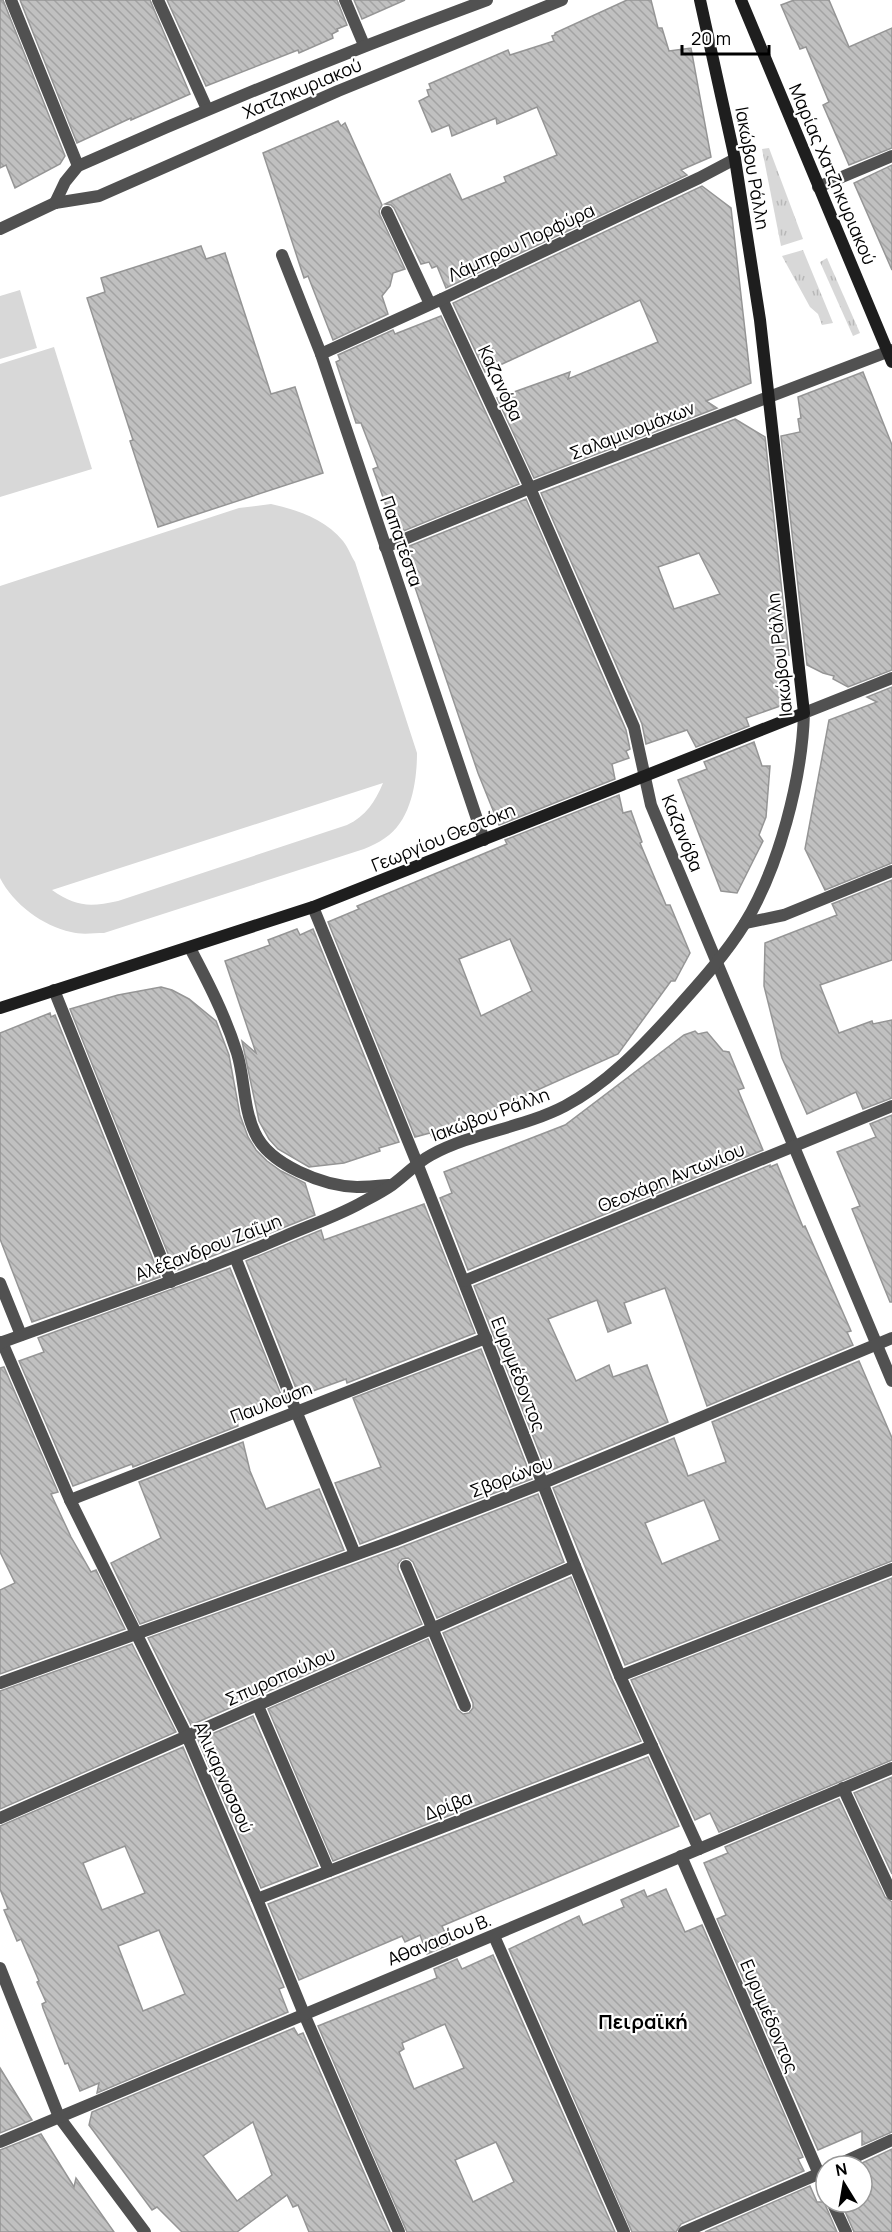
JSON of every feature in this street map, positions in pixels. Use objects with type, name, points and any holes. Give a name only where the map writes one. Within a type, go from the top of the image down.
[{"type":"main road","name":"Ιακώβου Ράλλη","points":[[700,0],[735,159],[760,320],[804,713]]},
{"type":"main road","name":"Μαρίας Χατζηκυριακού","points":[[741,0],[891,355]]},
{"type":"main road","name":"Γεωργίου Θεοτόκη","points":[[0,1008],[313,907],[804,713]]},
{"type":"street","points":[[11,0],[78,166],[65,182],[55,204]]},
{"type":"street","points":[[158,0],[207,109]]},
{"type":"street","points":[[345,0],[364,45]]},
{"type":"street","name":"Χατζηκυριακού","points":[[78,166],[207,109],[364,45],[487,0]]},
{"type":"street","name":"Χατζηκυριακού","points":[[0,229],[55,204],[99,196],[338,91],[562,0]]},
{"type":"street","points":[[818,186],[892,156]]},
{"type":"street","name":"Λάμπρου Πορφύρα","points":[[321,354],[699,178],[735,159]]},
{"type":"street","points":[[387,212],[430,304]]},
{"type":"street","name":"Παπατέστα","points":[[282,255],[321,354],[484,840]]},
{"type":"street","name":"Καζανόβα","points":[[442,299],[530,488],[634,727],[651,805],[892,1381]]},
{"type":"street","name":"Σαλαμινομάχων","points":[[385,547],[530,488],[768,397],[891,355]]},
{"type":"street","name":"Γεωργίου Θεοτόκη","points":[[804,713],[892,678]]},
{"type":"street","name":"Ιακώβου Ράλλη","points":[[417,1163],[455,1143],[539,1117],[565,1106],[604,1081],[642,1046],[716,962],[745,923],[767,878],[799,769],[804,713]]},
{"type":"street","points":[[745,923],[784,915],[892,871]]},
{"type":"street","name":"Ευρυμέδοντος","points":[[313,907],[620,1676],[699,1849]]},
{"type":"street","points":[[190,948],[226,1020],[238,1055],[255,1135],[269,1153],[296,1170],[330,1183],[356,1187],[392,1185]]},
{"type":"street","points":[[54,990],[171,1282]]},
{"type":"street","name":"Θεοχάρη Αντωνίου","points":[[464,1281],[892,1106]]},
{"type":"street","name":"Αλέξανδρου Ζαΐμη","points":[[1,1342],[171,1282],[356,1205],[392,1185],[417,1163]]},
{"type":"street","points":[[235,1257],[355,1554]]},
{"type":"street","points":[[0,1283],[21,1335]]},
{"type":"street","name":"Παυλούση","points":[[70,1500],[486,1338]]},
{"type":"street","name":"Σβορώνου","points":[[0,1683],[542,1484],[892,1338]]},
{"type":"street","name":"Αλικαρνασσού","points":[[1,1342],[70,1500],[187,1736],[399,2232]]},
{"type":"street","points":[[406,1566],[465,1706]]},
{"type":"street","name":"Σπυροπούλου","points":[[0,1818],[575,1566]]},
{"type":"street","points":[[620,1676],[892,1569]]},
{"type":"street","points":[[258,1706],[329,1870]]},
{"type":"street","name":"Δρίβα","points":[[257,1899],[652,1746]]},
{"type":"street","name":"Αθανασίου Β.","points":[[0,2142],[892,1768]]},
{"type":"street","points":[[843,1788],[892,1894]]},
{"type":"street","name":"Ευρυμέδοντος","points":[[681,1857],[814,2154]]},
{"type":"street","points":[[494,1936],[624,2232]]},
{"type":"street","points":[[0,1968],[59,2117],[145,2232]]},
{"type":"street","points":[[861,2154],[892,2140]]},
{"type":"street","points":[[684,2232],[814,2175]]},
{"type":"street","points":[[838,2214],[846,2232]]},
{"type":"green space","points":[[769,148],[803,239],[781,246],[762,149]]},
{"type":"green space","points":[[803,250],[833,323],[822,325],[818,314],[810,307],[782,256]]},
{"type":"green space","points":[[827,258],[860,333],[853,336],[820,262]]},
{"type":"green space","points":[[20,290],[37,348],[0,359],[0,296]]},
{"type":"green space","points":[[54,347],[92,469],[0,497],[0,364]]},
{"type":"green space","points":[[271,504],[291,509],[328,527],[336,533],[348,549],[355,562],[417,753],[414,788],[407,811],[394,831],[364,849],[104,933],[75,933],[50,925],[21,905],[0,878],[0,586],[239,508]],"holes":[[[383,783],[365,813],[347,825],[118,901],[91,905],[76,903],[52,890]]]},
{"type":"building","points":[[0,0],[3,0],[65,156],[60,164],[15,188],[6,165],[0,168]]},
{"type":"building","points":[[20,0],[150,0],[190,94],[77,143]]},
{"type":"building","points":[[167,0],[337,0],[347,25],[337,29],[338,31],[332,34],[333,38],[299,53],[298,50],[206,86]]},
{"type":"building","points":[[354,0],[405,0],[362,19]]},
{"type":"building","points":[[627,0],[651,0],[658,28],[662,28],[669,51],[691,48],[711,157],[681,170],[687,175],[446,288],[437,266],[432,268],[429,262],[421,264],[394,208],[385,204],[450,174],[462,200],[506,182],[504,177],[557,155],[537,107],[497,124],[496,118],[452,136],[449,125],[432,132],[419,101],[429,96],[427,90],[431,89],[429,84],[508,50],[510,55],[554,41],[552,36],[555,33]]},
{"type":"building","points":[[794,0],[829,0],[849,47],[892,28],[892,148],[849,165],[823,105],[829,102],[806,47],[800,49],[781,5]]},
{"type":"building","points":[[338,121],[341,126],[345,123],[382,205],[380,215],[405,269],[393,273],[390,286],[382,296],[388,314],[333,340],[308,276],[304,278],[263,153]]},
{"type":"building","points":[[892,165],[892,270],[854,183]]},
{"type":"building","points":[[702,186],[731,208],[751,383],[706,401],[717,408],[534,478],[497,398],[570,372],[568,379],[658,342],[640,300],[485,372],[453,303]]},
{"type":"building","points":[[201,246],[206,259],[225,253],[271,394],[295,387],[323,473],[158,527],[130,441],[133,440],[87,298],[105,292],[101,278]]},
{"type":"building","points":[[441,316],[519,484],[396,534],[373,469],[378,467],[361,423],[356,423],[336,362],[340,360],[338,355],[393,330],[395,334]]},
{"type":"building","points":[[863,372],[892,445],[892,670],[848,687],[833,679],[834,676],[807,665],[781,436],[800,432],[798,397]]},
{"type":"building","points":[[735,419],[765,437],[789,655],[779,650],[786,704],[746,718],[749,726],[696,747],[687,730],[646,744],[642,724],[541,493]],"holes":[[[699,553],[720,594],[674,609],[658,567]]]},
{"type":"building","points":[[526,499],[626,730],[630,749],[626,751],[629,758],[612,764],[615,779],[499,825],[478,773],[402,549]]},
{"type":"building","points":[[892,687],[892,863],[825,890],[805,849],[829,720],[877,702],[867,697]]},
{"type":"building","points":[[754,742],[762,766],[770,766],[766,817],[759,835],[763,841],[737,893],[721,891],[678,780],[707,769],[704,762]]},
{"type":"building","points":[[619,795],[623,813],[631,811],[642,842],[640,843],[666,905],[670,905],[690,953],[675,981],[671,981],[618,1054],[432,1137],[430,1133],[415,1137],[328,922],[359,909],[357,906],[507,844],[505,840]],"holes":[[[510,939],[532,991],[481,1016],[459,959]]]},
{"type":"building","points":[[892,880],[892,960],[820,985],[839,1033],[872,1021],[873,1024],[892,1020],[892,1098],[863,1109],[856,1092],[807,1114],[782,1058],[764,986],[765,943],[837,915],[832,904]]},
{"type":"building","points":[[297,929],[300,935],[313,929],[399,1142],[344,1163],[309,1167],[278,1149],[269,1139],[259,1121],[242,1041],[256,1053],[225,961],[270,945],[268,940]]},
{"type":"building","points":[[161,987],[189,999],[216,1021],[229,1055],[240,1115],[248,1137],[267,1161],[305,1183],[315,1215],[175,1271],[70,1009],[118,995]]},
{"type":"building","points":[[50,1013],[51,1017],[55,1015],[160,1277],[32,1322],[0,1239],[0,1033]]},
{"type":"building","points":[[695,1031],[698,1034],[707,1032],[723,1051],[729,1052],[744,1088],[738,1090],[763,1150],[468,1270],[440,1198],[452,1193],[444,1172],[565,1125],[684,1035]]},
{"type":"building","points":[[892,1115],[892,1302],[890,1302],[852,1209],[860,1206],[837,1152],[876,1137],[870,1124]]},
{"type":"building","points":[[777,1164],[851,1331],[847,1332],[853,1345],[707,1406],[665,1288],[624,1303],[631,1323],[608,1332],[597,1300],[548,1319],[576,1381],[609,1365],[613,1377],[647,1365],[668,1422],[547,1472],[474,1286]]},
{"type":"building","points":[[424,1204],[475,1333],[347,1383],[346,1379],[299,1396],[246,1261],[321,1230],[324,1240]]},
{"type":"building","points":[[230,1268],[284,1402],[237,1420],[238,1426],[133,1467],[132,1464],[73,1486],[19,1361],[44,1352],[38,1338]]},
{"type":"building","points":[[481,1349],[532,1479],[360,1544],[335,1483],[381,1467],[353,1398]]},
{"type":"building","points":[[859,1361],[892,1438],[892,1561],[625,1665],[553,1488],[674,1438],[688,1476],[726,1462],[712,1422]],"holes":[[[704,1500],[720,1540],[662,1564],[645,1523]]]},
{"type":"building","points":[[4,1367],[58,1492],[51,1494],[71,1537],[91,1572],[96,1570],[125,1629],[0,1674],[0,1590],[15,1583],[0,1552],[0,1368]]},
{"type":"building","points":[[243,1442],[250,1471],[266,1509],[319,1489],[344,1550],[140,1624],[111,1563],[161,1538],[139,1482]]},
{"type":"building","points":[[538,1494],[564,1562],[437,1618],[413,1562],[408,1558],[402,1559],[398,1564],[398,1569],[422,1624],[191,1725],[148,1638],[399,1548]]},
{"type":"building","points":[[571,1577],[612,1679],[641,1741],[333,1861],[268,1709],[428,1639],[457,1709],[463,1714],[469,1713],[473,1708],[473,1703],[443,1633]]},
{"type":"building","points":[[892,1578],[892,1760],[719,1832],[710,1813],[695,1820],[631,1680]]},
{"type":"building","points":[[132,1644],[176,1732],[0,1809],[0,1691]]},
{"type":"building","points":[[253,1716],[318,1866],[261,1888],[198,1740]]},
{"type":"building","points":[[183,1747],[284,1987],[279,1989],[288,2012],[97,2093],[99,2083],[80,2091],[68,2063],[65,2064],[43,2008],[42,2004],[46,2002],[37,1982],[39,1981],[21,1939],[17,1941],[4,1910],[8,1909],[0,1889],[0,1826]],"holes":[[[125,1846],[145,1893],[102,1910],[83,1863]],[[159,1930],[185,1994],[143,2011],[118,1946]]]},
{"type":"building","points":[[648,1757],[679,1826],[442,1926],[450,1944],[427,1954],[420,1935],[405,1942],[402,1936],[299,1980],[268,1904]]},
{"type":"building","points":[[892,1777],[892,1874],[854,1793]]},
{"type":"building","points":[[839,1799],[885,1897],[892,1902],[892,2132],[862,2145],[862,2131],[818,2150],[717,1919],[726,1915],[704,1863],[728,1853],[725,1847]]},
{"type":"building","points":[[666,1889],[685,1932],[702,1925],[803,2157],[798,2159],[804,2171],[681,2224],[676,2232],[632,2232],[509,1949],[579,1916],[583,1925],[624,1907],[621,1900],[644,1890],[647,1897]]},
{"type":"building","points":[[493,1955],[615,2232],[407,2232],[318,2026],[437,1978],[434,1969],[457,1959],[462,1969]],"holes":[[[445,2024],[464,2068],[414,2089],[399,2052],[404,2049],[402,2043]],[[496,2142],[514,2182],[473,2202],[455,2160]]]},
{"type":"building","points":[[294,2028],[298,2035],[303,2033],[390,2232],[309,2232],[298,2205],[293,2207],[287,2195],[237,2232],[182,2232],[157,2207],[152,2210],[89,2125],[92,2112]],"holes":[[[253,2122],[272,2175],[237,2201],[203,2156]]]},
{"type":"building","points":[[0,2068],[32,2120],[0,2133]]},
{"type":"building","points":[[41,2134],[74,2187],[76,2178],[114,2232],[0,2232],[0,2150]]},
{"type":"building","points":[[892,2149],[892,2232],[854,2232],[846,2214],[874,2214],[874,2157]]},
{"type":"building","points":[[810,2186],[814,2195],[814,2214],[829,2214],[837,2232],[705,2232]]},
{"type":"district","name":"Πειραϊκή","points":[[643,2021]]}]
